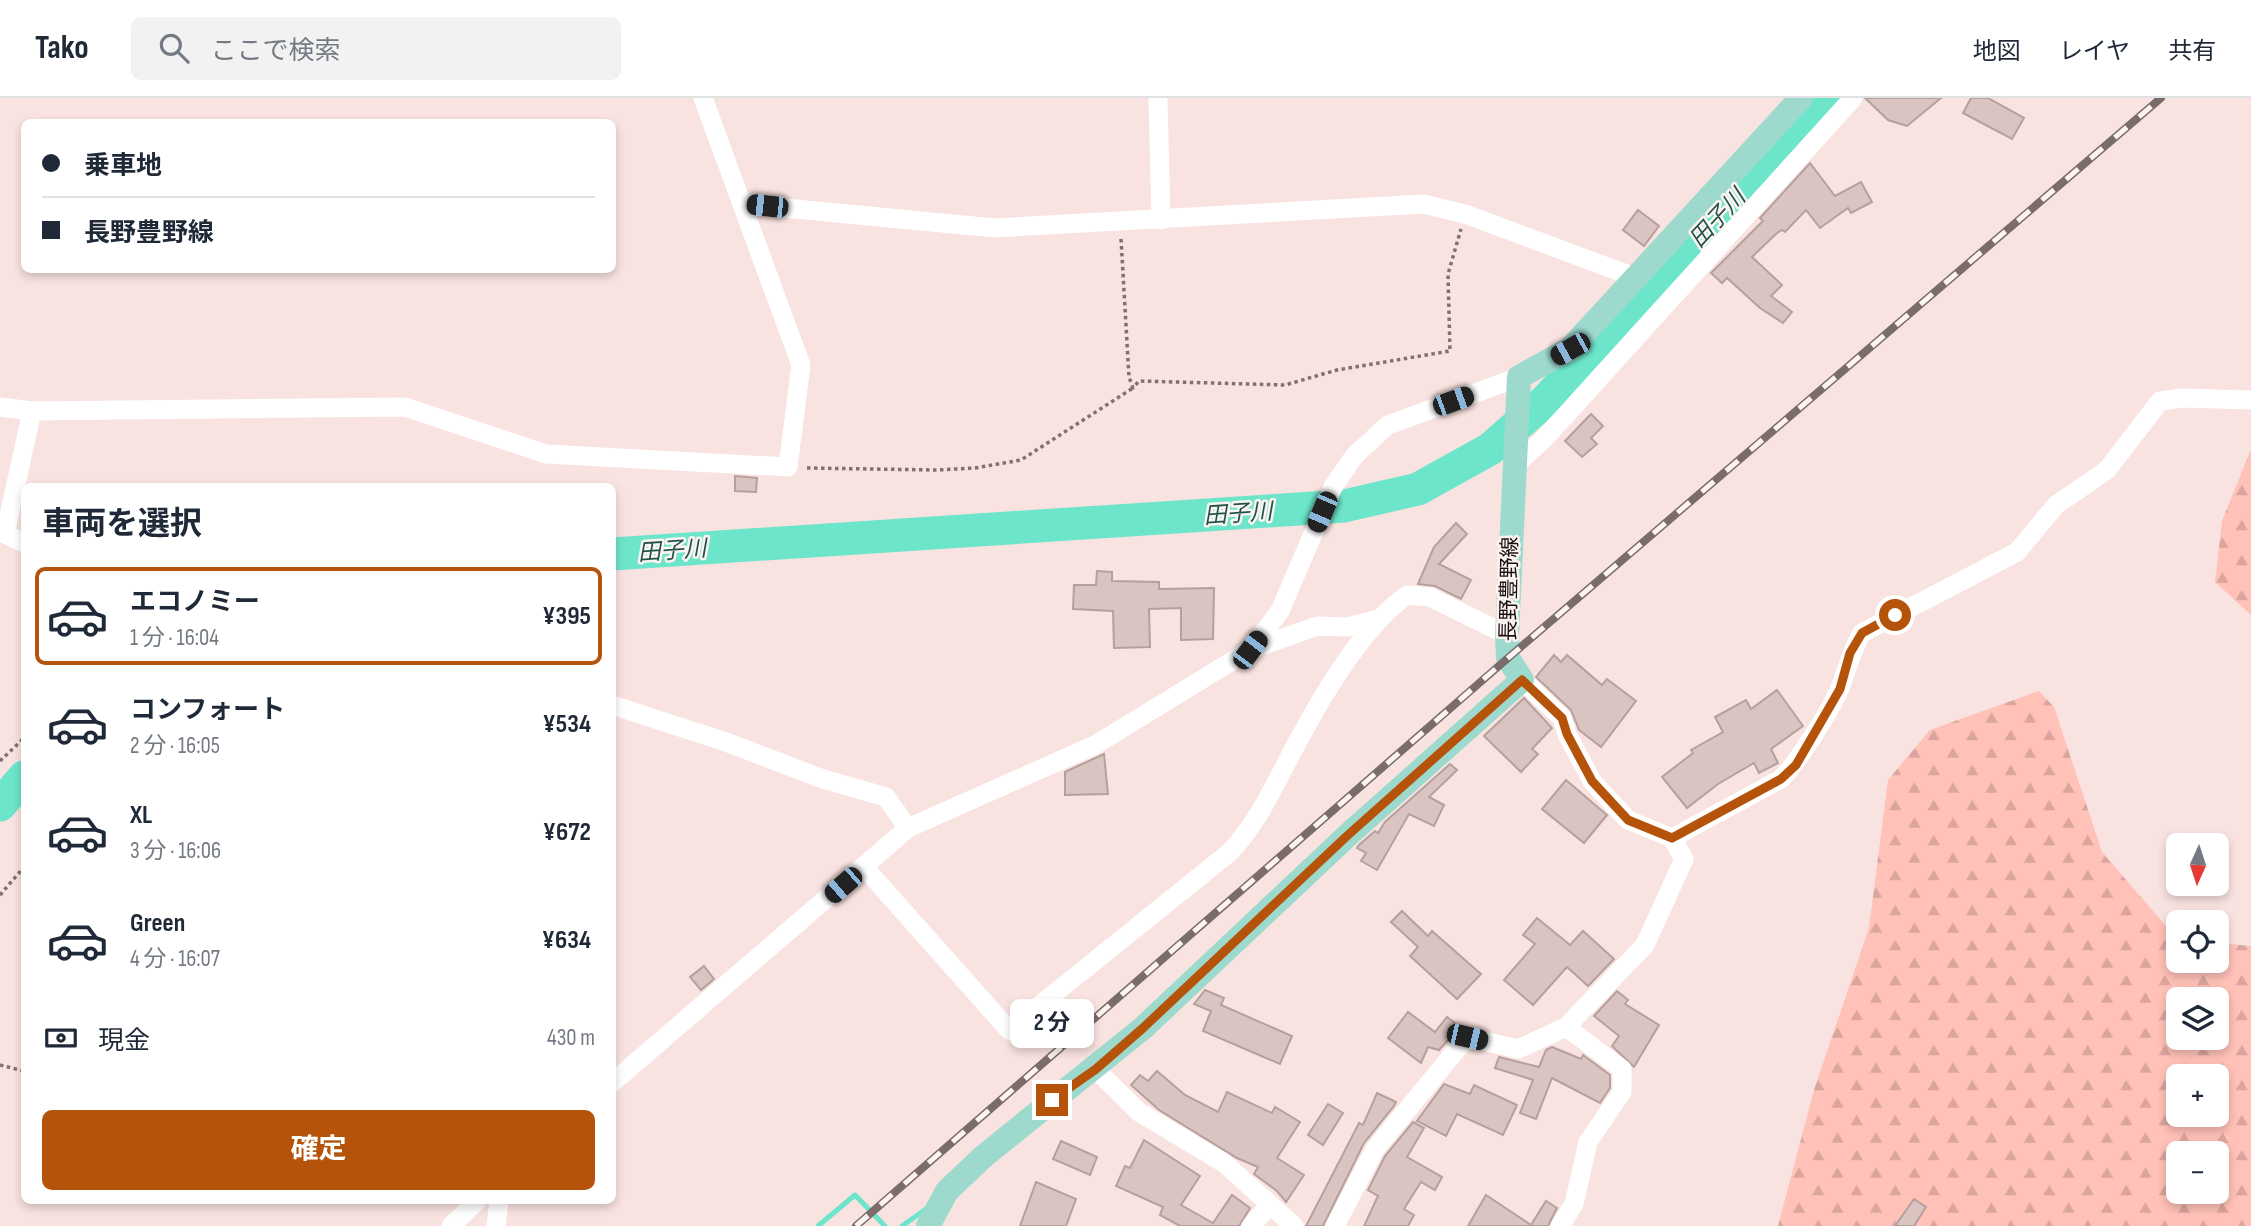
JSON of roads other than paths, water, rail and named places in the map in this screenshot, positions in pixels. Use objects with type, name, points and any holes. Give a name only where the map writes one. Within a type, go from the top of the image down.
[{"type":"main road","points":[[1519,377],[1570,349],[1801,98]]},
{"type":"main road","name":"長野豊野線","points":[[1519,377],[1507,658],[1522,680]]},
{"type":"main road","points":[[928,1226],[947,1191],[984,1156],[1096,1069],[1348,835],[1522,680]]},
{"type":"street","points":[[0,407],[32,411],[405,407],[546,454],[788,467],[801,365],[702,98]]},
{"type":"street","points":[[1158,98],[1161,220]]},
{"type":"street","points":[[1515,460],[1552,430],[1839,104]]},
{"type":"street","points":[[742,204],[995,228],[1423,204],[1465,214],[1637,278]]},
{"type":"street","points":[[1250,650],[1280,611],[1333,487],[1354,455],[1388,425],[1519,377]]},
{"type":"street","points":[[1672,838],[1781,779],[1796,765],[1840,689],[1850,653],[1862,633],[2017,552],[2056,505],[2107,470],[2160,401],[2182,398],[2251,400]]},
{"type":"street","points":[[21,542],[5,534],[32,411]]},
{"type":"street","points":[[864,867],[1009,1030],[1230,852],[1252,829],[1303,731],[1379,619],[1407,594],[1430,597],[1507,635]]},
{"type":"street","points":[[616,1080],[908,828],[1094,745],[1250,650],[1317,626],[1347,627],[1379,619]]},
{"type":"street","points":[[1335,1226],[1375,1149],[1419,1091],[1467,1037],[1518,1049],[1566,1027],[1645,945],[1684,859],[1672,838],[1628,820],[1592,781],[1567,734],[1562,718],[1522,680]]},
{"type":"street","points":[[616,706],[726,742],[823,779],[886,797],[908,828]]},
{"type":"street","points":[[1560,1226],[1574,1204],[1588,1142],[1622,1092],[1622,1069],[1566,1027]]},
{"type":"street","points":[[1096,1069],[1139,1112],[1224,1163],[1294,1226]]},
{"type":"street","points":[[451,1226],[474,1204]]},
{"type":"street","points":[[496,1226],[499,1204]]},
{"type":"street","points":[[1251,1226],[1269,1206]]},
{"type":"waterway","name":"田子川","points":[[616,554],[1344,506],[1418,489],[1490,449],[1546,400],[1830,98]]},
{"type":"waterway","name":"田子川","points":[[0,805],[21,780]]},
{"type":"waterway","points":[[818,1226],[855,1195],[885,1226]]},
{"type":"waterway","points":[[902,1226],[926,1209]]},
{"type":"railway","points":[[856,1226],[1508,658],[2161,98]]}]
